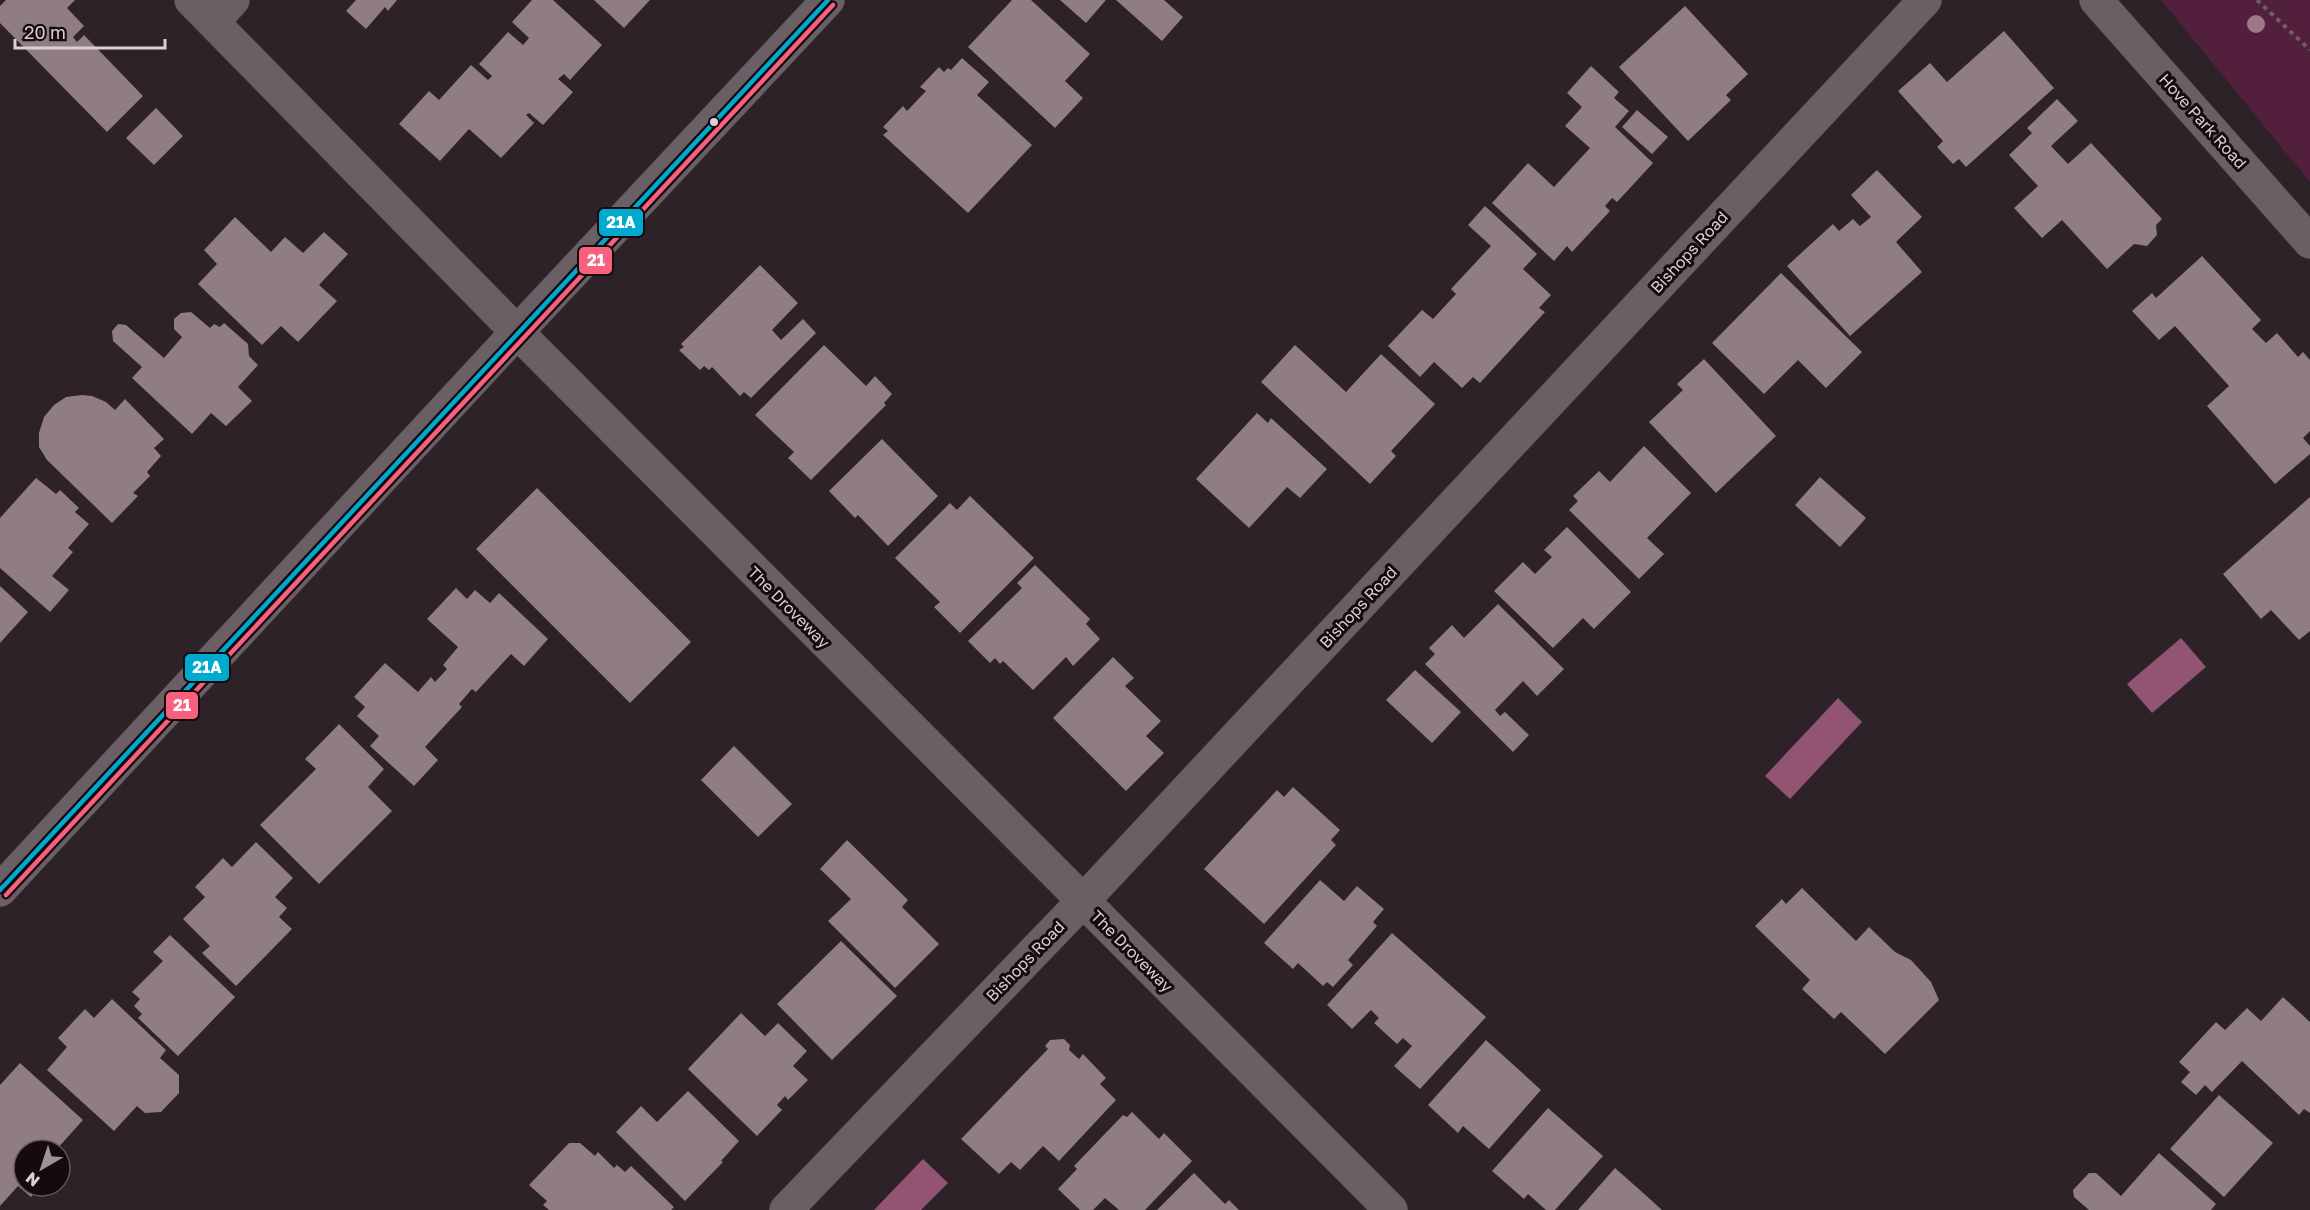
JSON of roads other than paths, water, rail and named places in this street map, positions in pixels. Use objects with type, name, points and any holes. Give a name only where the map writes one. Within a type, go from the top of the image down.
[{"type":"street","points":[[0,890],[828,0]]},
{"type":"street","name":"Bishops Road","points":[[786,1210],[1082,902],[1925,0]]},
{"type":"street","name":"Hove Park Road","points":[[2096,0],[2310,242]]},
{"type":"street","name":"The Droveway","points":[[213,7],[517,332],[1391,1210]]}]
